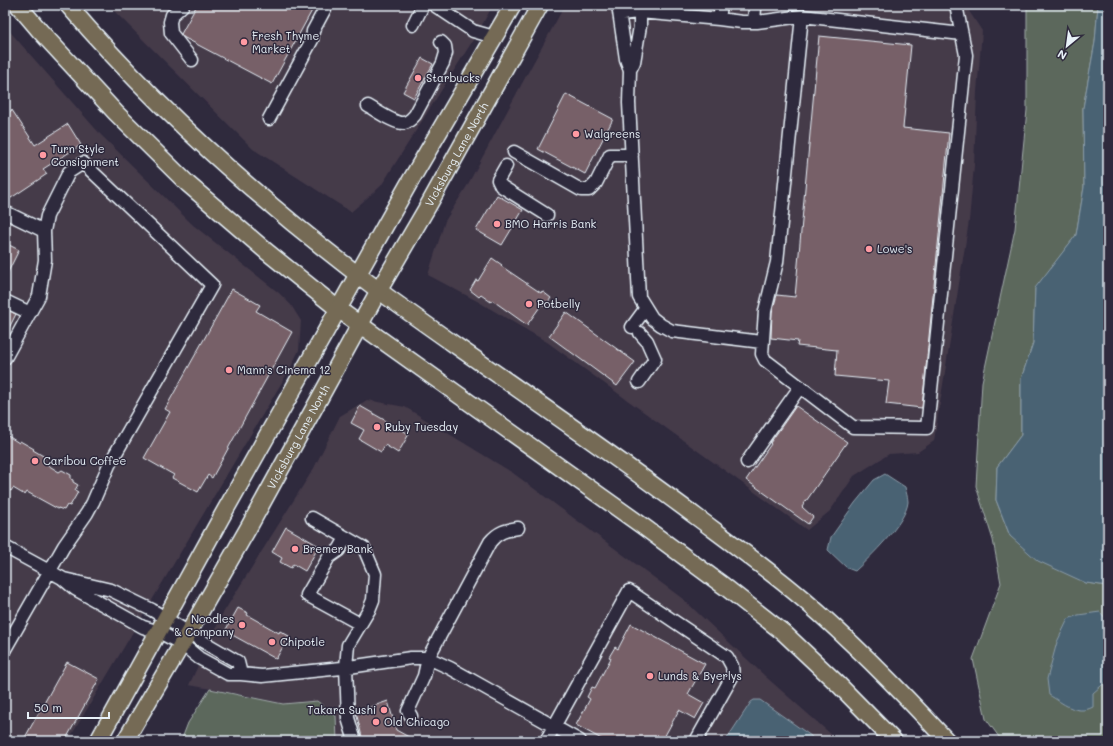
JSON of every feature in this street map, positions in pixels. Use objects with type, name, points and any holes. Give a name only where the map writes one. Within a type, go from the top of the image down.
[{"type":"main road","points":[[18,5],[116,113],[188,184],[266,251],[338,308],[724,586],[784,634],[838,684],[894,741]]},
{"type":"main road","points":[[68,5],[144,87],[216,157],[274,207],[379,290],[666,494],[745,553],[803,599],[859,650],[912,703],[947,741]]},
{"type":"main road","points":[[98,741],[338,308],[513,5]]},
{"type":"main road","name":"Vicksburg Lane North","points":[[125,741],[250,525],[360,324],[428,206],[540,5]]},
{"type":"lane","points":[[183,5],[172,15],[170,22],[171,32],[192,60]]},
{"type":"lane","points":[[269,119],[312,40],[313,31],[327,5]]},
{"type":"lane","points":[[413,25],[421,9],[421,5]]},
{"type":"lane","points":[[434,5],[473,31],[494,37]]},
{"type":"lane","points":[[719,19],[721,5]]},
{"type":"lane","points":[[802,16],[777,262],[765,311],[762,354],[764,360],[853,427],[927,428],[966,55],[956,5]]},
{"type":"lane","points":[[754,22],[755,8]]},
{"type":"lane","points":[[762,342],[672,331],[652,318],[639,297],[629,103],[630,70],[626,59],[619,9],[639,9],[742,22],[802,16],[962,34]]},
{"type":"lane","points":[[630,70],[634,62],[640,26],[639,9]]},
{"type":"lane","points":[[368,106],[397,122],[405,123],[410,120],[415,115],[443,63],[446,54],[445,46],[441,42]]},
{"type":"lane","points":[[514,152],[581,190],[589,190],[596,183],[610,155],[632,155]]},
{"type":"lane","points":[[5,358],[39,296],[45,260],[44,231],[47,216],[69,172],[83,163],[212,285],[109,465],[87,513],[64,546],[5,649]]},
{"type":"lane","points":[[506,166],[498,180],[501,186],[547,215]]},
{"type":"lane","points":[[5,212],[44,231]]},
{"type":"lane","points":[[5,301],[30,313]]},
{"type":"lane","points":[[639,382],[655,359],[647,341],[636,330],[646,308]]},
{"type":"lane","points":[[747,462],[800,387]]},
{"type":"lane","points":[[312,518],[364,548],[375,574],[373,600],[369,610],[348,645],[346,667],[348,718],[355,741]]},
{"type":"lane","points":[[411,716],[408,711],[424,676],[428,658],[490,542],[496,535],[505,530],[518,528]]},
{"type":"lane","points":[[346,538],[340,550],[329,557],[307,595],[360,624]]},
{"type":"lane","points":[[5,547],[62,578],[75,589],[143,627],[163,626]]},
{"type":"lane","points":[[62,578],[111,590],[152,610],[163,626],[185,638],[199,658],[228,674],[262,676],[411,658],[428,658],[450,668],[580,741]]},
{"type":"lane","points":[[546,741],[629,592],[727,657],[732,666],[733,675],[696,741]]},
{"type":"shaded area","points":[[108,5],[493,5],[477,34],[381,186],[351,212],[253,149]]},
{"type":"shaded area","points":[[565,5],[965,5],[982,31],[977,92],[974,166],[969,221],[934,441],[918,452],[889,454],[854,476],[830,511],[807,530],[547,342],[477,301],[428,275],[445,221],[467,186]]},
{"type":"shaded area","points":[[5,26],[101,135],[193,225],[279,293],[291,305],[301,321],[299,350],[291,367],[68,741],[5,741]]},
{"type":"shaded area","points":[[367,400],[405,407],[513,473],[683,599],[837,741],[337,741],[336,716],[317,701],[283,704],[189,685],[223,613],[314,468],[340,416]]},
{"type":"green space","points":[[1027,5],[1098,5],[1095,42],[1083,108],[1084,187],[1076,235],[1035,289],[1033,343],[1021,379],[1021,435],[997,467],[996,500],[1010,536],[1086,583],[1108,586],[1108,741],[1002,741],[986,719],[973,659],[1001,583],[993,540],[976,486],[982,382],[1015,229],[1027,110]]},
{"type":"green space","points":[[210,689],[283,704],[317,701],[336,716],[337,741],[181,741],[188,723]]},
{"type":"water","points":[[1098,5],[1108,5],[1108,586],[1086,583],[1038,561],[1010,536],[996,500],[997,467],[1021,435],[1021,379],[1033,343],[1035,288],[1076,235],[1084,187],[1083,108],[1095,42]]},
{"type":"water","points":[[885,474],[905,487],[908,502],[906,510],[901,520],[886,539],[855,571],[847,568],[828,550],[831,537],[855,503],[874,480]]},
{"type":"water","points":[[1100,612],[1108,621],[1108,680],[1093,693],[1093,707],[1081,710],[1075,709],[1065,705],[1049,695],[1047,679],[1057,642],[1068,619],[1078,615]]},
{"type":"water","points":[[754,700],[760,700],[811,736],[814,741],[726,741],[751,702]]},
{"type":"building","name":"Fresh Thyme Market","points":[[197,5],[315,5],[272,84],[183,37],[181,34]]},
{"type":"building","name":"Lowe's","points":[[819,36],[911,45],[903,128],[949,133],[922,408],[886,404],[889,381],[835,376],[837,350],[797,346],[798,341],[771,338],[772,312],[777,295],[795,297]]},
{"type":"building","name":"Starbucks","points":[[422,58],[433,64],[414,98],[403,92]]},
{"type":"building","name":"Walgreens","points":[[566,94],[613,119],[585,174],[538,149]]},
{"type":"building","name":"Turn Style Consignment","points":[[12,110],[35,145],[68,124],[81,145],[43,169],[47,174],[5,202],[5,115]]},
{"type":"building","name":"BMO Harris Bank","points":[[497,195],[523,210],[502,245],[476,230]]},
{"type":"building","points":[[5,243],[19,250],[5,278]]},
{"type":"building","points":[[492,258],[502,265],[501,266],[551,298],[545,306],[542,304],[527,325],[492,300],[491,302],[481,295],[479,297],[470,290],[476,280],[478,281]]},
{"type":"building","name":"Mann's Cinema 12","points":[[232,289],[260,305],[256,311],[292,332],[212,478],[208,475],[198,492],[172,478],[174,475],[144,458],[170,412],[165,409]]},
{"type":"building","points":[[5,309],[16,314],[5,336]]},
{"type":"building","points":[[566,312],[635,362],[617,386],[549,336]]},
{"type":"building","name":"Ruby Tuesday","points":[[360,406],[409,434],[398,453],[385,445],[381,452],[359,439],[364,430],[351,423]]},
{"type":"building","points":[[796,406],[847,442],[802,507],[813,517],[808,524],[746,480]]},
{"type":"building","points":[[8,436],[19,443],[20,441],[34,449],[33,450],[45,457],[43,462],[59,472],[62,470],[71,475],[73,482],[78,485],[75,490],[78,492],[70,506],[67,505],[64,510],[58,509],[27,492],[25,495],[13,488],[11,491],[5,488],[5,441]]},
{"type":"building","name":"Bremer Bank","points":[[286,527],[319,546],[305,571],[293,564],[291,568],[280,562],[282,558],[272,552]]},
{"type":"building","points":[[238,608],[248,613],[247,615],[279,633],[280,631],[289,636],[276,659],[225,631]]},
{"type":"building","name":"Lunds & Byerlys","points":[[631,624],[705,664],[688,694],[704,703],[695,719],[679,710],[662,741],[605,741],[576,725],[590,699],[587,697],[592,687],[595,688],[611,658],[609,657],[615,647],[618,649]]},
{"type":"building","points":[[67,662],[99,679],[65,741],[23,741]]},
{"type":"building","points":[[388,701],[396,730],[416,741],[363,741],[356,712]]},
{"type":"place","name":"Fresh Thyme Market","points":[[244,42]]},
{"type":"place","name":"Starbucks","points":[[418,78]]},
{"type":"place","name":"Walgreens","points":[[576,134]]},
{"type":"place","name":"Turn Style Consignment","points":[[43,155]]},
{"type":"place","name":"BMO Harris Bank","points":[[497,224]]},
{"type":"place","name":"Lowe's","points":[[869,249]]},
{"type":"place","name":"Potbelly","points":[[529,304]]},
{"type":"place","name":"Mann's Cinema 12","points":[[229,370]]},
{"type":"place","name":"Ruby Tuesday","points":[[377,427]]},
{"type":"place","name":"Caribou Coffee","points":[[35,461]]},
{"type":"place","name":"Bremer Bank","points":[[295,549]]},
{"type":"place","name":"Noodles & Company","points":[[242,625]]},
{"type":"place","name":"Chipotle","points":[[272,642]]},
{"type":"place","name":"Lunds & Byerlys","points":[[650,676]]},
{"type":"place","name":"Takara Sushi","points":[[384,710]]},
{"type":"place","name":"Old Chicago","points":[[376,722]]}]
